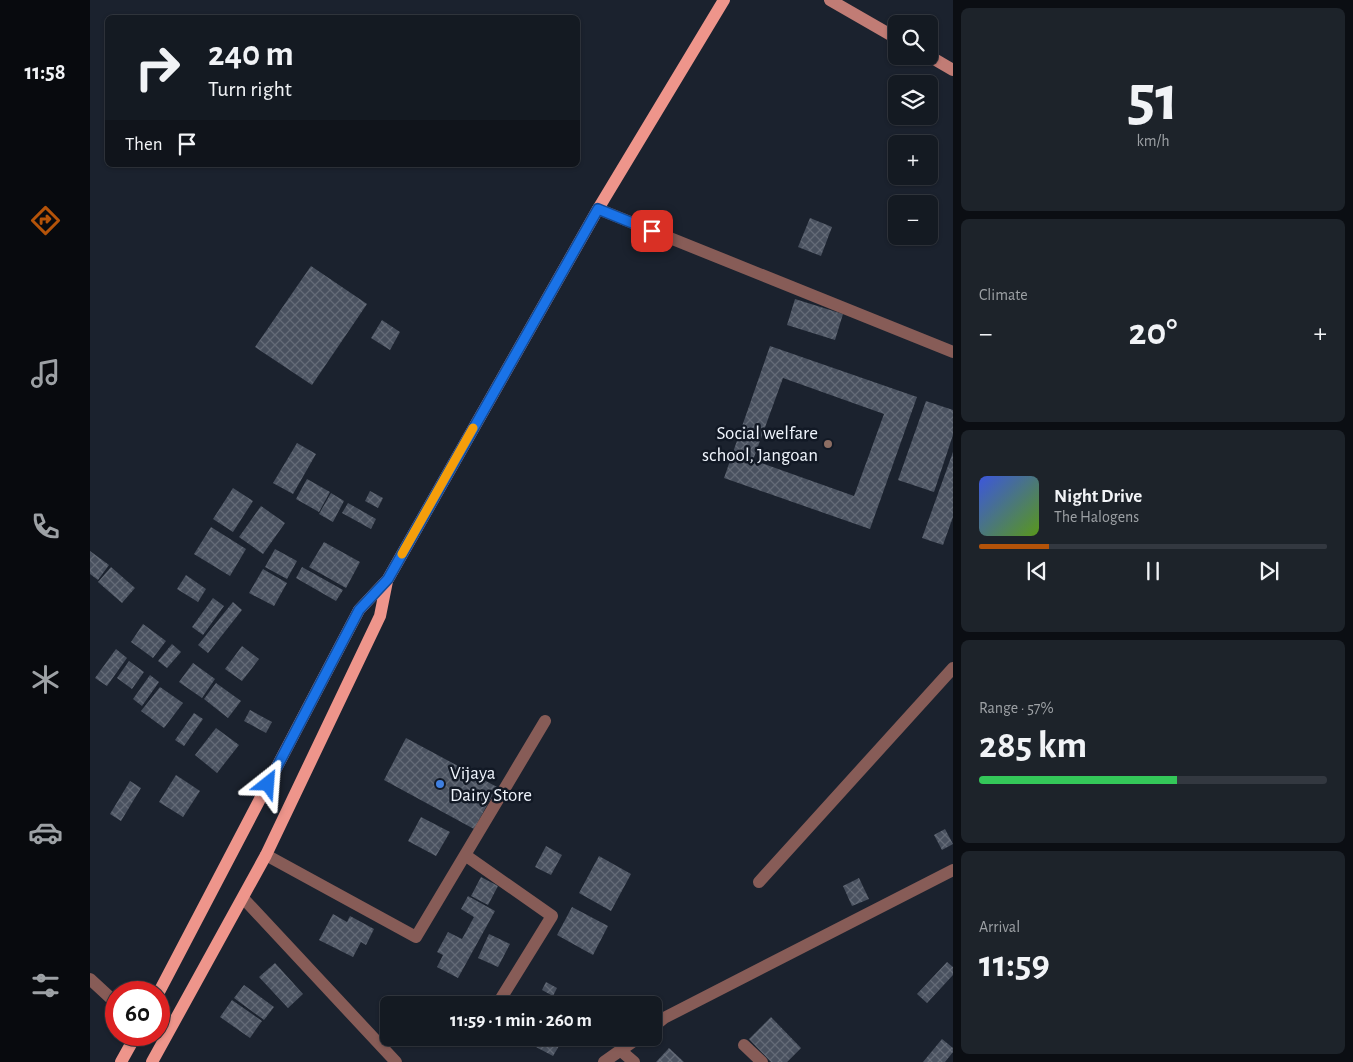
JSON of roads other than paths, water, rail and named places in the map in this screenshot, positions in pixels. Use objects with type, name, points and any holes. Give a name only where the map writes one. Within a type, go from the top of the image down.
[{"type":"main road","points":[[165,981],[359,610],[388,579],[598,209],[724,0]]},
{"type":"main road","points":[[152,1062],[266,855],[380,616],[388,579]]},
{"type":"main road","points":[[120,1062],[129,1046]]},
{"type":"street","points":[[830,0],[888,33]]},
{"type":"street","points":[[938,61],[953,70]]},
{"type":"street","points":[[598,209],[953,352]]},
{"type":"street","points":[[759,882],[953,668]]},
{"type":"street","points":[[266,855],[416,937],[545,720]]},
{"type":"street","points":[[465,855],[552,916],[503,996]]},
{"type":"street","points":[[662,1020],[953,870]]},
{"type":"street","points":[[243,898],[396,1062]]},
{"type":"street","points":[[90,980],[105,993]]},
{"type":"street","points":[[744,1045],[762,1062]]},
{"type":"street","points":[[604,1062],[626,1046]]},
{"type":"street","points":[[620,1050],[634,1062]]},
{"type":"place","name":"Social welfare school, Jangoan","points":[[828,444]]},
{"type":"place","name":"Vijaya Dairy Store","points":[[440,784]]}]
